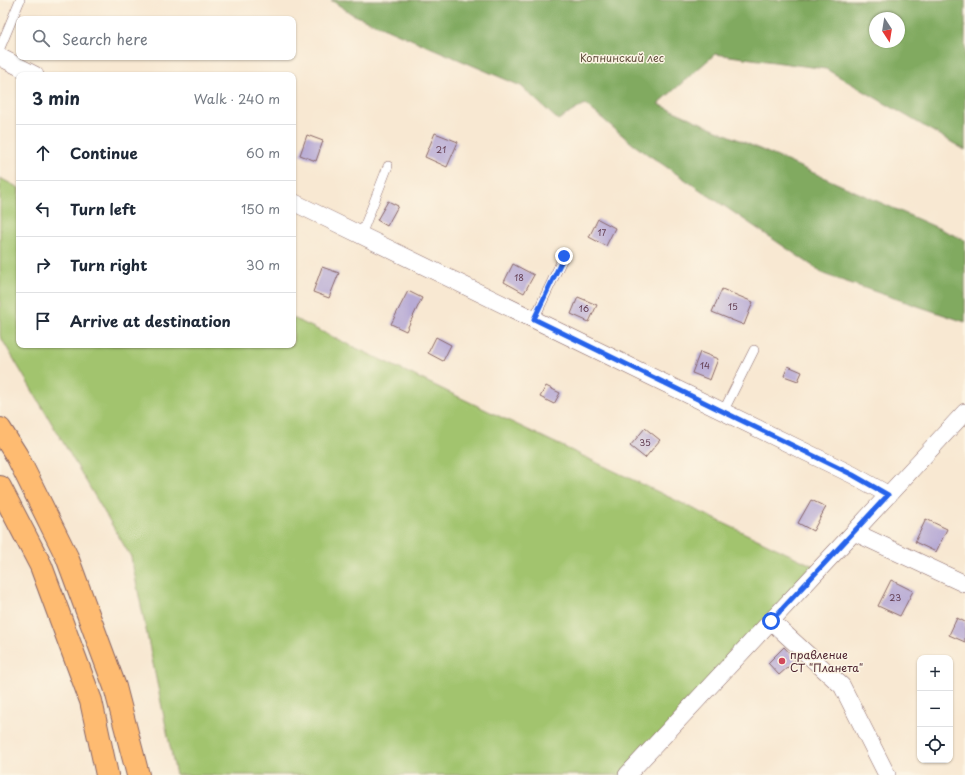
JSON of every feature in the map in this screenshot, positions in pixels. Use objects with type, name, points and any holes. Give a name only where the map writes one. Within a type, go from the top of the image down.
[{"type":"main road","points":[[0,429],[18,456],[67,557],[115,687],[138,775]]},
{"type":"main road","points":[[0,487],[42,566],[91,700],[107,775]]},
{"type":"street","points":[[0,57],[28,72]]},
{"type":"street","points":[[296,203],[853,475],[888,495]]},
{"type":"street","points":[[627,775],[965,412]]},
{"type":"street","points":[[854,532],[965,584]]},
{"type":"street","points":[[771,621],[842,686],[887,775]]},
{"type":"lane","points":[[0,48],[20,0]]},
{"type":"lane","points":[[361,235],[388,166]]},
{"type":"lane","points":[[534,319],[564,256]]},
{"type":"lane","points":[[723,412],[754,350]]},
{"type":"green space","name":"Копнинский лес","points":[[331,0],[965,0],[965,150],[826,69],[715,54],[658,104],[965,240],[965,322],[826,275],[634,145],[585,104],[558,120],[521,86],[352,14]]},
{"type":"green space","points":[[0,178],[16,186],[16,348],[296,348],[296,319],[820,569],[627,775],[176,775],[131,557],[0,336]]},
{"type":"building","points":[[435,133],[458,142],[447,167],[425,157]]},
{"type":"building","points":[[307,135],[323,141],[316,161],[300,155]]},
{"type":"building","points":[[388,201],[398,206],[387,226],[377,220]]},
{"type":"building","points":[[598,219],[615,228],[606,246],[589,237]]},
{"type":"building","points":[[513,264],[534,275],[524,293],[504,282]]},
{"type":"building","points":[[322,267],[339,273],[329,298],[313,292]]},
{"type":"building","points":[[722,289],[753,302],[744,325],[712,312]]},
{"type":"building","points":[[408,291],[422,298],[406,331],[391,324]]},
{"type":"building","points":[[578,297],[597,305],[589,322],[571,314]]},
{"type":"building","points":[[436,337],[451,345],[443,361],[428,353]]},
{"type":"building","points":[[700,352],[718,359],[710,380],[692,373]]},
{"type":"building","points":[[788,366],[802,372],[798,381],[784,376]]},
{"type":"building","points":[[546,386],[560,393],[554,404],[540,397]]},
{"type":"building","points":[[645,428],[660,440],[645,458],[630,446]]},
{"type":"building","points":[[811,500],[826,507],[813,531],[798,523]]},
{"type":"building","points":[[926,519],[947,529],[936,552],[915,542]]},
{"type":"building","points":[[891,580],[913,591],[900,616],[878,606]]},
{"type":"building","points":[[957,618],[965,622],[965,642],[949,635]]},
{"type":"building","name":"правление СТ \"Планета\"","points":[[784,647],[796,660],[779,675],[768,663]]},
{"type":"place","name":"правление СТ \"Планета\"","points":[[782,661]]},
{"type":"route","points":[[564,256],[534,319],[853,475],[888,495],[771,621]]}]
